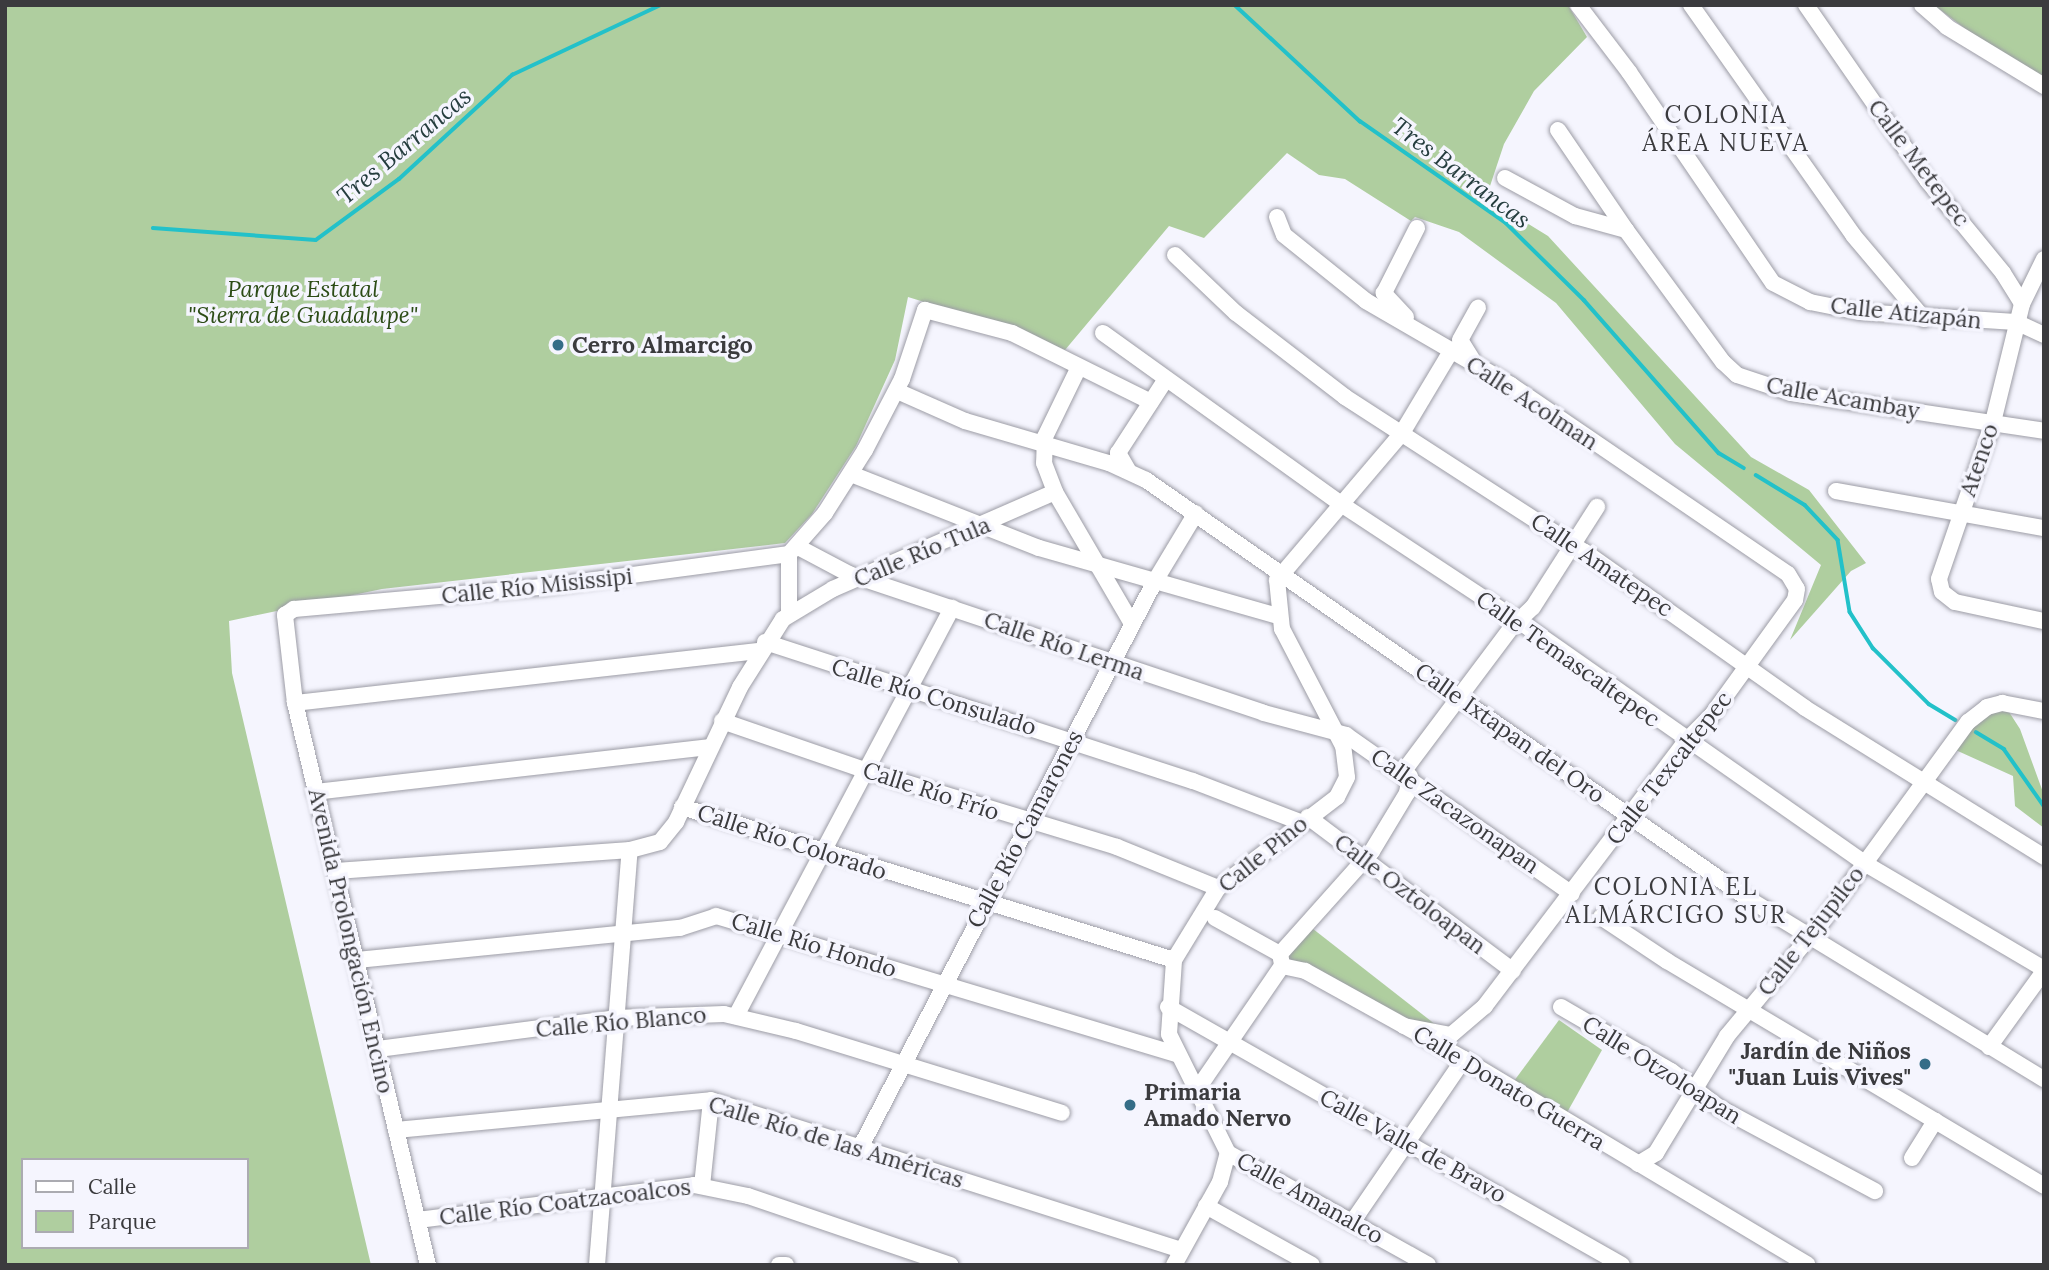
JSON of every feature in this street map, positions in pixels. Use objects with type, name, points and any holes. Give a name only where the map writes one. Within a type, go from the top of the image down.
[{"type":"street","name":"Calle Atizapán","points":[[1578,5],[1629,72],[1773,283],[1810,302],[1924,319],[2020,323],[2044,335]]},
{"type":"street","points":[[1691,5],[1853,234],[1924,319]]},
{"type":"street","name":"Calle Metepec","points":[[1806,5],[1927,180],[2022,304]]},
{"type":"street","points":[[1922,5],[1947,27],[2044,86]]},
{"type":"street","name":"Calle Acambay","points":[[1558,130],[1626,230],[1723,362],[1737,374],[1791,393],[2044,431]]},
{"type":"street","points":[[1505,178],[1576,216],[1626,230]]},
{"type":"street","name":"Calle Acolman","points":[[1277,217],[1280,231],[1348,288],[1477,366],[1788,574],[1796,584]]},
{"type":"street","points":[[1412,329],[1384,293],[1417,228]]},
{"type":"street","name":"Calle Amatepec","points":[[1175,256],[1283,351],[1748,665],[1926,783],[2044,857]]},
{"type":"street","points":[[2020,323],[2022,304],[2044,258]]},
{"type":"street","points":[[1477,366],[1460,341],[1478,308]]},
{"type":"street","points":[[682,807],[722,721],[762,647],[789,613],[794,551],[851,474],[897,391],[924,311],[1012,333],[1078,369],[1151,402]]},
{"type":"street","name":"Atenco","points":[[2020,323],[1993,422],[1939,579],[1945,596],[2044,621]]},
{"type":"street","name":"Calle Temascaltepec","points":[[1103,333],[1344,506],[1517,622],[1864,863],[2044,970]]},
{"type":"street","points":[[1279,575],[1344,506],[1402,433],[1451,351]]},
{"type":"street","points":[[1078,369],[1043,443],[1044,463],[1055,492],[1132,624]]},
{"type":"street","points":[[1133,474],[1120,462],[1118,453],[1166,379]]},
{"type":"street","name":"Calle Ixtapan del Oro","points":[[897,391],[965,421],[1043,443],[1133,474],[1196,513],[1279,575],[1460,696],[1630,818],[1807,938],[2044,1079]]},
{"type":"street","points":[[851,474],[1038,548],[1097,562],[1154,581],[1278,615]]},
{"type":"street","points":[[1836,491],[1961,511],[2044,528]]},
{"type":"street","name":"Calle Río Tula","points":[[789,613],[1055,492]]},
{"type":"street","points":[[1196,1090],[1281,960],[1364,861],[1406,793],[1407,774],[1460,696],[1517,622],[1533,607],[1597,507]]},
{"type":"street","name":"Calle Río Camarones","points":[[860,1147],[900,1065],[1114,662],[1154,581],[1196,513]]},
{"type":"street","name":"Calle Río Lerma","points":[[794,551],[864,579],[1264,713],[1335,731]]},
{"type":"street","name":"Calle Río Misissipi","points":[[285,615],[294,609],[542,587],[794,551]]},
{"type":"street","name":"Calle Pino","points":[[1226,1146],[1169,1034],[1168,1007],[1174,960],[1218,888],[1337,797],[1347,776],[1346,754],[1278,615],[1275,589],[1279,575]]},
{"type":"street","name":"Calle Texcaltepec","points":[[1404,1026],[1442,1036],[1458,1032],[1513,971],[1686,741],[1711,716],[1795,600],[1796,584]]},
{"type":"street","points":[[736,1016],[825,853],[952,608]]},
{"type":"street","name":"Avenida Prolongación Encino","points":[[285,615],[295,703],[428,1265]]},
{"type":"street","name":"Calle Río Consulado","points":[[295,703],[762,647],[911,687],[1304,820]]},
{"type":"street","name":"Calle Tejupilco","points":[[1638,1164],[1656,1153],[1694,1087],[1748,1011],[1926,783],[1968,722],[1995,704],[2044,711]]},
{"type":"street","name":"Calle Río Frío","points":[[722,721],[867,771],[1027,822],[1117,847],[1218,888]]},
{"type":"street","name":"Calle Zacazonapan","points":[[1335,731],[1407,774],[1572,894]]},
{"type":"street","points":[[315,792],[709,747]]},
{"type":"street","name":"Calle Río Colorado","points":[[336,871],[630,850],[666,838],[682,807],[985,904],[1174,960]]},
{"type":"street","name":"Calle Oztoloapan","points":[[1304,820],[1513,971]]},
{"type":"street","points":[[597,1265],[630,850]]},
{"type":"street","name":"Calle Río Hondo","points":[[357,960],[625,931],[680,928],[716,916],[781,933],[943,985],[1178,1055]]},
{"type":"street","points":[[1601,917],[1748,1011],[2044,1186]]},
{"type":"street","name":"Calle Donato Guerra","points":[[1215,918],[1281,960],[1464,1059],[1807,1264]]},
{"type":"street","points":[[1989,1047],[2044,970]]},
{"type":"street","name":"Calle Valle de Bravo","points":[[1168,1007],[1226,1043],[1622,1265]]},
{"type":"street","name":"Calle Otzoloapan","points":[[1561,1007],[1694,1087],[1720,1108],[1875,1191]]},
{"type":"street","name":"Calle Río Blanco","points":[[378,1049],[616,1018],[736,1016],[1062,1113]]},
{"type":"street","points":[[1353,1220],[1464,1059]]},
{"type":"street","points":[[702,1186],[711,1100]]},
{"type":"street","name":"Calle Río de las Américas","points":[[396,1130],[611,1107],[711,1100],[860,1147],[1178,1257]]},
{"type":"street","points":[[1912,1158],[1935,1121]]},
{"type":"street","points":[[1178,1257],[1206,1206],[1226,1146]]},
{"type":"street","name":"Calle Amanalco","points":[[1226,1146],[1428,1265]]},
{"type":"street","name":"Calle Río Coatzacoalcos","points":[[418,1220],[702,1186],[748,1196],[951,1265]]},
{"type":"street","points":[[1206,1206],[1312,1265]]},
{"type":"street","points":[[779,1265],[786,1265]]},
{"type":"green space","name":"Parque Estatal \"Sierra de Guadalupe\"","points":[[5,5],[1568,5],[1587,37],[1534,91],[1504,144],[1486,198],[1548,236],[1751,457],[1809,490],[1866,563],[1851,571],[1790,640],[1821,565],[1675,444],[1556,303],[1459,232],[1415,217],[1411,221],[1345,179],[1319,175],[1287,153],[1204,238],[1169,226],[1065,350],[1029,334],[908,297],[895,360],[856,446],[812,514],[785,543],[382,589],[229,621],[232,673],[371,1265],[5,1265]]},
{"type":"green space","points":[[1934,5],[2044,5],[2044,79],[1993,50]]},
{"type":"green space","points":[[2002,701],[2020,729],[2044,795],[2044,828],[2015,806],[2013,776],[1949,747]]},
{"type":"green space","points":[[1308,925],[1436,1025],[1393,1018],[1274,956]]},
{"type":"green space","points":[[1559,1020],[1602,1050],[1564,1118],[1514,1081]]},
{"type":"waterway","name":"Tres Barrancas","points":[[153,228],[316,240],[399,179],[512,75],[661,5]]},
{"type":"waterway","name":"Tres Barrancas","points":[[1235,5],[1360,121],[1506,223],[1584,300],[1719,453],[1744,468]]},
{"type":"waterway","name":"Tres Barrancas","points":[[1756,475],[1805,505],[1838,540],[1850,612],[1873,648],[1929,704],[1956,720]]},
{"type":"waterway","name":"Tres Barrancas","points":[[1976,732],[2004,749],[2044,806]]},
{"type":"place","name":"Cerro Almarcigo","points":[[558,345]]},
{"type":"place","name":"Jardín de Niños \"Juan Luis Vives\"","points":[[1925,1064]]},
{"type":"place","name":"Primaria Amado Nervo","points":[[1130,1105]]},
{"type":"district","name":"COLONIA ÁREA NUEVA","points":[[1726,129]]},
{"type":"district","name":"COLONIA EL ALMÁRCIGO SUR","points":[[1676,901]]}]
